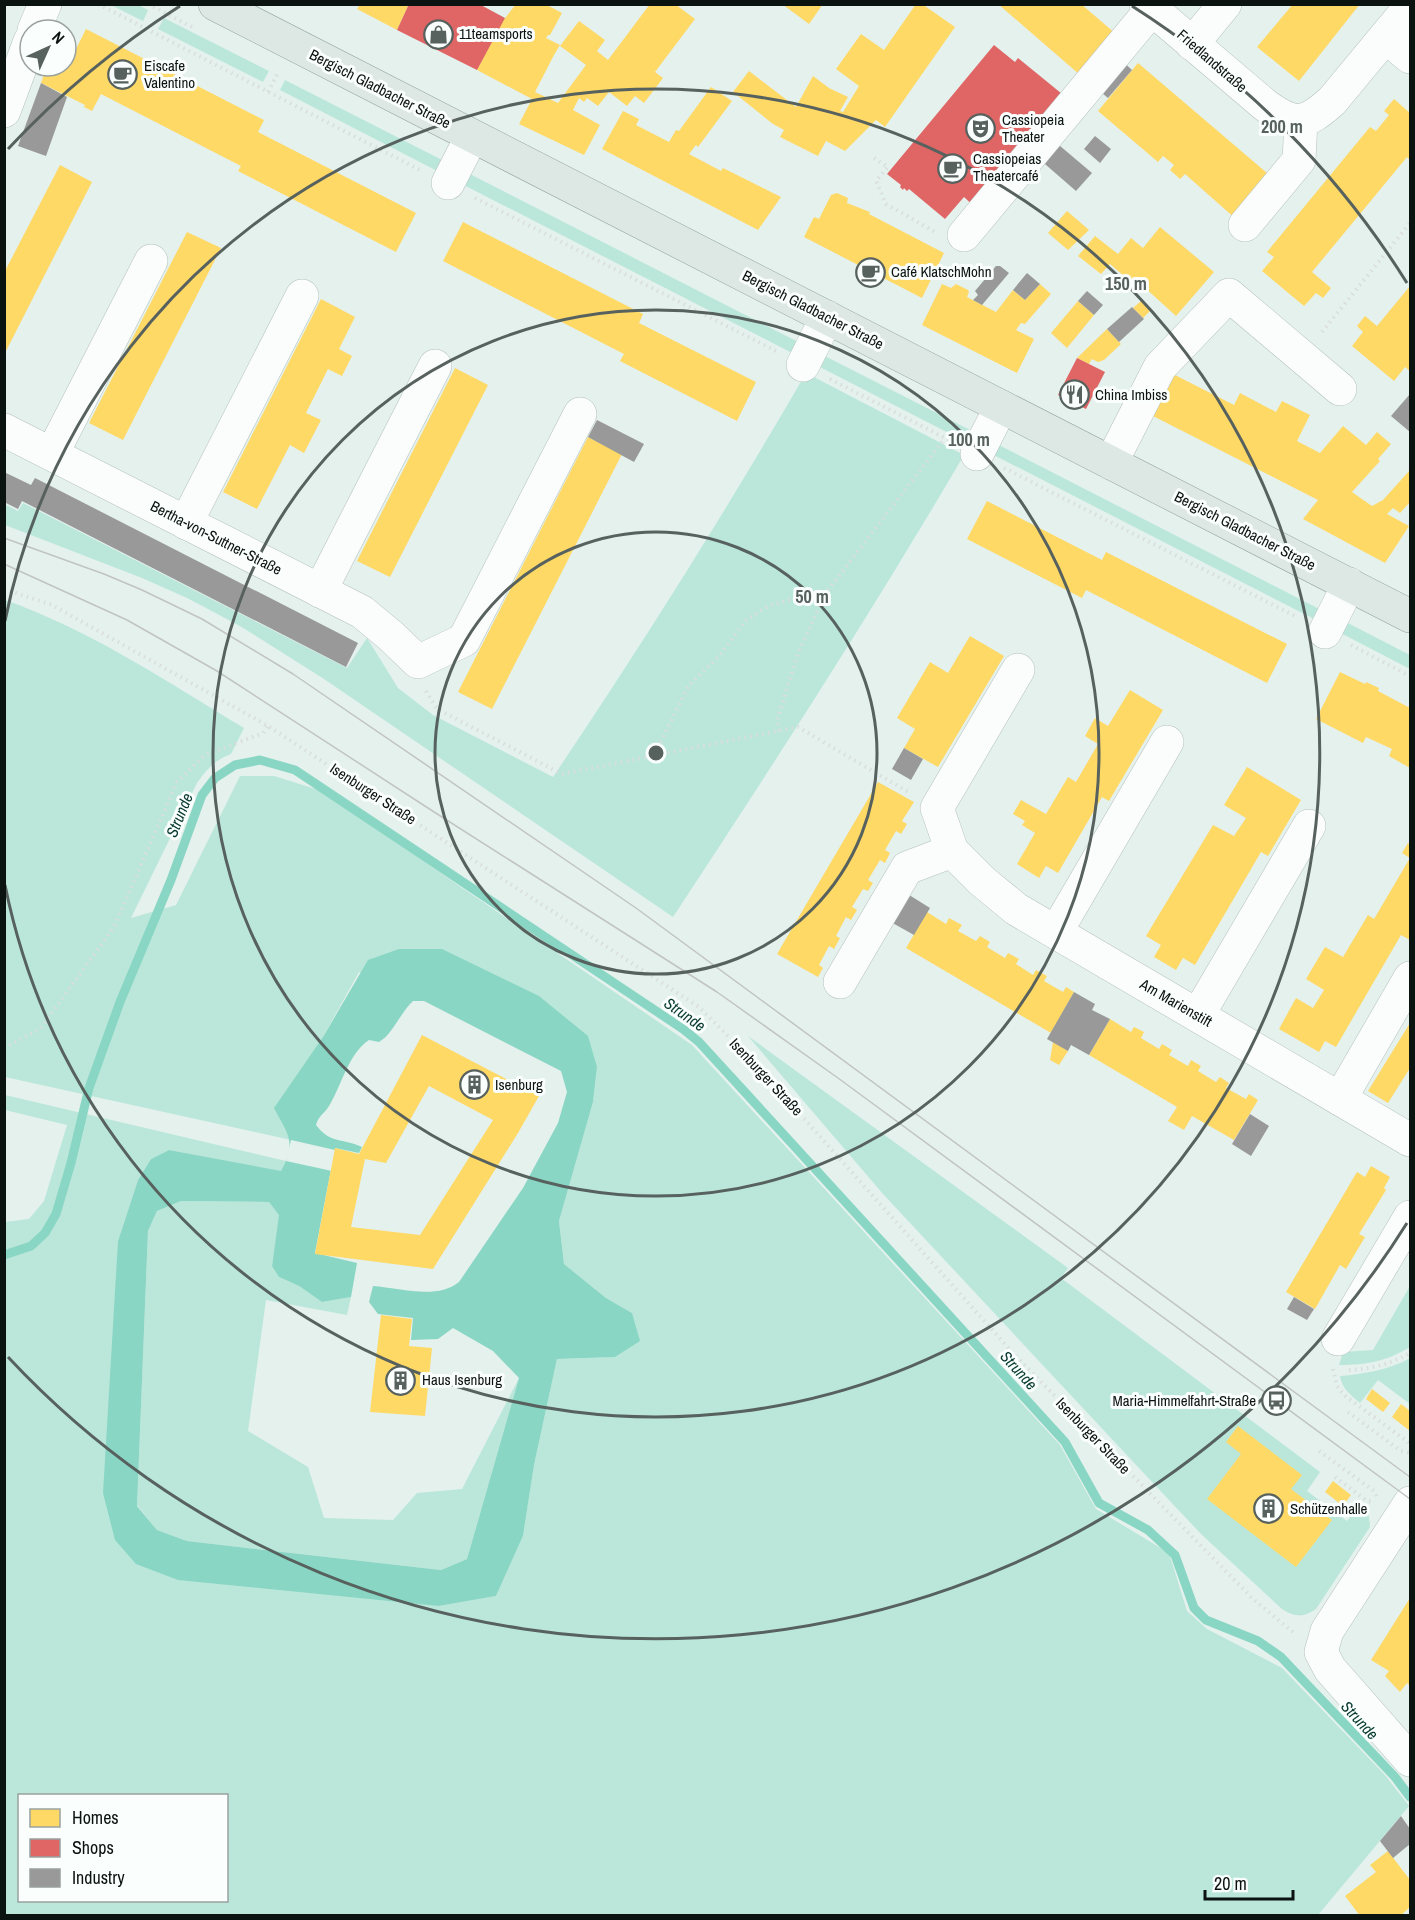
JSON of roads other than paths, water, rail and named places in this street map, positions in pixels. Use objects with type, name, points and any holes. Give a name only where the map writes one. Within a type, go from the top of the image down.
[{"type":"main road","name":"Bergisch Gladbacher Straße","points":[[236,9],[472,136],[1410,616]]},
{"type":"street","points":[[39,18],[45,4]]},
{"type":"street","points":[[1192,44],[1225,4]]},
{"type":"street","points":[[964,235],[1149,7]]},
{"type":"street","name":"Friedlandstraße","points":[[1149,7],[1265,105],[1281,117],[1301,121]]},
{"type":"street","points":[[1245,225],[1299,160],[1301,121],[1318,113],[1332,101],[1410,7]]},
{"type":"street","points":[[1386,37],[1410,57]]},
{"type":"street","points":[[4,111],[18,73]]},
{"type":"street","points":[[448,183],[472,136]]},
{"type":"street","points":[[52,454],[151,261]]},
{"type":"street","points":[[1111,463],[1160,368],[1229,295],[1341,389]]},
{"type":"street","points":[[186,523],[302,296]]},
{"type":"street","points":[[803,365],[827,317]]},
{"type":"street","points":[[320,591],[435,366]]},
{"type":"street","points":[[977,454],[1001,407]]},
{"type":"street","name":"Bertha-von-Suttner-Straße","points":[[4,430],[362,612],[418,662],[464,640],[580,414]]},
{"type":"street","points":[[1324,632],[1349,584]]},
{"type":"street","points":[[840,982],[907,868],[952,851],[937,808],[1018,670]]},
{"type":"street","points":[[1056,932],[1167,742]]},
{"type":"street","points":[[1198,1015],[1309,826]]},
{"type":"street","name":"Am Marienstift","points":[[952,851],[982,881],[1016,909],[1410,1140]]},
{"type":"street","points":[[1340,1099],[1410,978]]},
{"type":"street","points":[[1338,1339],[1410,1217]]},
{"type":"street","points":[[1410,1503],[1327,1631],[1321,1652],[1330,1669],[1410,1760]]},
{"type":"waterway","name":"Strunde","points":[[4,1255],[31,1246],[45,1233],[56,1214],[89,1088],[120,1002],[171,880],[202,795],[215,778],[235,765],[260,760],[295,770],[683,1029],[699,1042],[1065,1442],[1099,1503],[1148,1530],[1175,1555],[1194,1608],[1206,1620],[1258,1641],[1281,1657],[1395,1777],[1410,1797]]},
{"type":"tram line","points":[[4,538],[142,590],[202,619],[293,674],[636,908],[1410,1477]]},
{"type":"tram line","points":[[4,564],[127,620],[217,671],[717,992],[838,1078],[1410,1499]]},
{"type":"place","name":"11teamsports","points":[[438,34]]},
{"type":"place","name":"Eiscafe Valentino","points":[[123,75]]},
{"type":"place","name":"Cassiopeia Theater","points":[[981,129]]},
{"type":"place","name":"Cassiopeias Theatercafé","points":[[952,168]]},
{"type":"place","name":"Café KlatschMohn","points":[[870,272]]},
{"type":"place","name":"China Imbiss","points":[[1074,395]]},
{"type":"place","name":"Isenburg","points":[[474,1085]]},
{"type":"place","name":"Haus Isenburg","points":[[401,1380]]},
{"type":"place","name":"Maria-Himmelfahrt-Straße","points":[[1277,1401]]},
{"type":"place","name":"Schützenhalle","points":[[1269,1509]]}]
